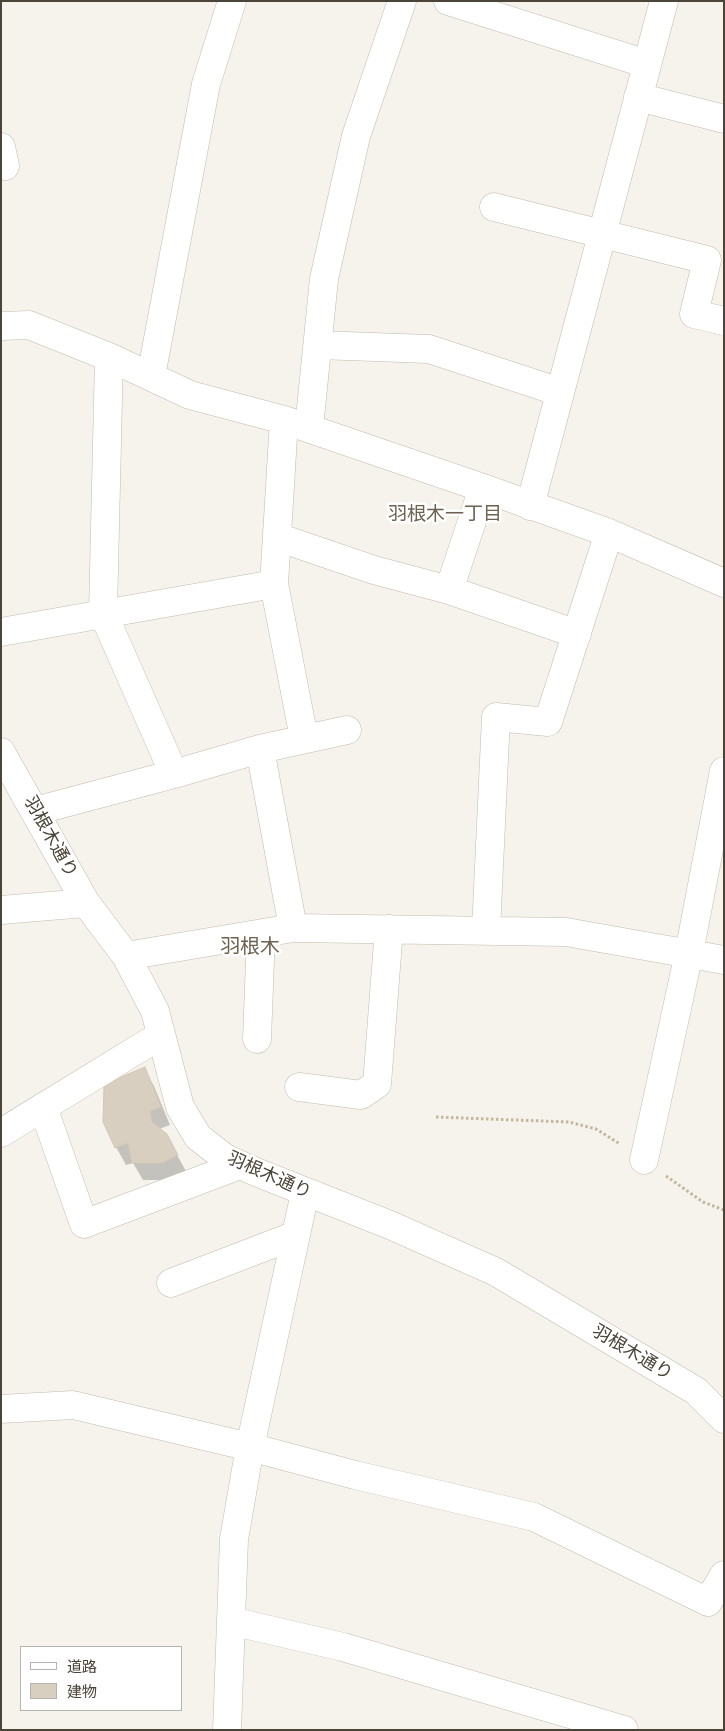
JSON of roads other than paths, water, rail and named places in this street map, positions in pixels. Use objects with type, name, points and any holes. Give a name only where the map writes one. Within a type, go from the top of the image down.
[{"type":"street","points":[[151,376],[206,84],[232,1]]},
{"type":"street","points":[[304,738],[274,584],[277,537],[297,424],[318,345],[324,279],[356,136],[402,1]]},
{"type":"street","points":[[448,1],[647,64]]},
{"type":"street","points":[[530,506],[664,1]]},
{"type":"street","points":[[638,97],[724,120]]},
{"type":"street","points":[[494,207],[707,260],[694,314],[724,321]]},
{"type":"street","points":[[1,326],[29,325],[109,357],[190,395],[297,424],[482,488],[609,533],[724,583]]},
{"type":"street","points":[[318,345],[430,349],[560,392]]},
{"type":"street","points":[[109,357],[103,613],[174,774]]},
{"type":"street","points":[[449,590],[482,488]]},
{"type":"street","points":[[486,930],[496,717],[548,722],[609,533]]},
{"type":"street","points":[[277,537],[374,570],[449,590],[577,634]]},
{"type":"street","points":[[1,632],[274,584]]},
{"type":"street","points":[[35,811],[260,749],[347,730]]},
{"type":"street","points":[[260,749],[292,928]]},
{"type":"street","name":"羽根木通り","points":[[1,752],[86,903],[126,956],[155,1011],[180,1107],[198,1137],[225,1158],[240,1165],[305,1193],[390,1225],[496,1272],[696,1391],[724,1419]]},
{"type":"street","points":[[644,1160],[689,953],[724,771]]},
{"type":"street","points":[[1,910],[86,903]]},
{"type":"street","points":[[126,956],[292,928],[566,932],[724,960]]},
{"type":"street","points":[[299,1087],[361,1095],[377,1084],[389,929]]},
{"type":"street","points":[[257,1039],[261,934]]},
{"type":"street","points":[[1,1133],[161,1035]]},
{"type":"street","points":[[43,1107],[84,1224],[240,1165]]},
{"type":"street","points":[[227,1730],[234,1539],[250,1447],[305,1193]]},
{"type":"street","points":[[171,1283],[296,1235]]},
{"type":"street","points":[[1,1410],[73,1405],[534,1517],[708,1602],[724,1575]]},
{"type":"street","points":[[232,1621],[343,1647],[624,1730]]},
{"type":"district","name":"羽根木一丁目","points":[[445,515]]},
{"type":"district","name":"羽根木","points":[[250,948]]}]
